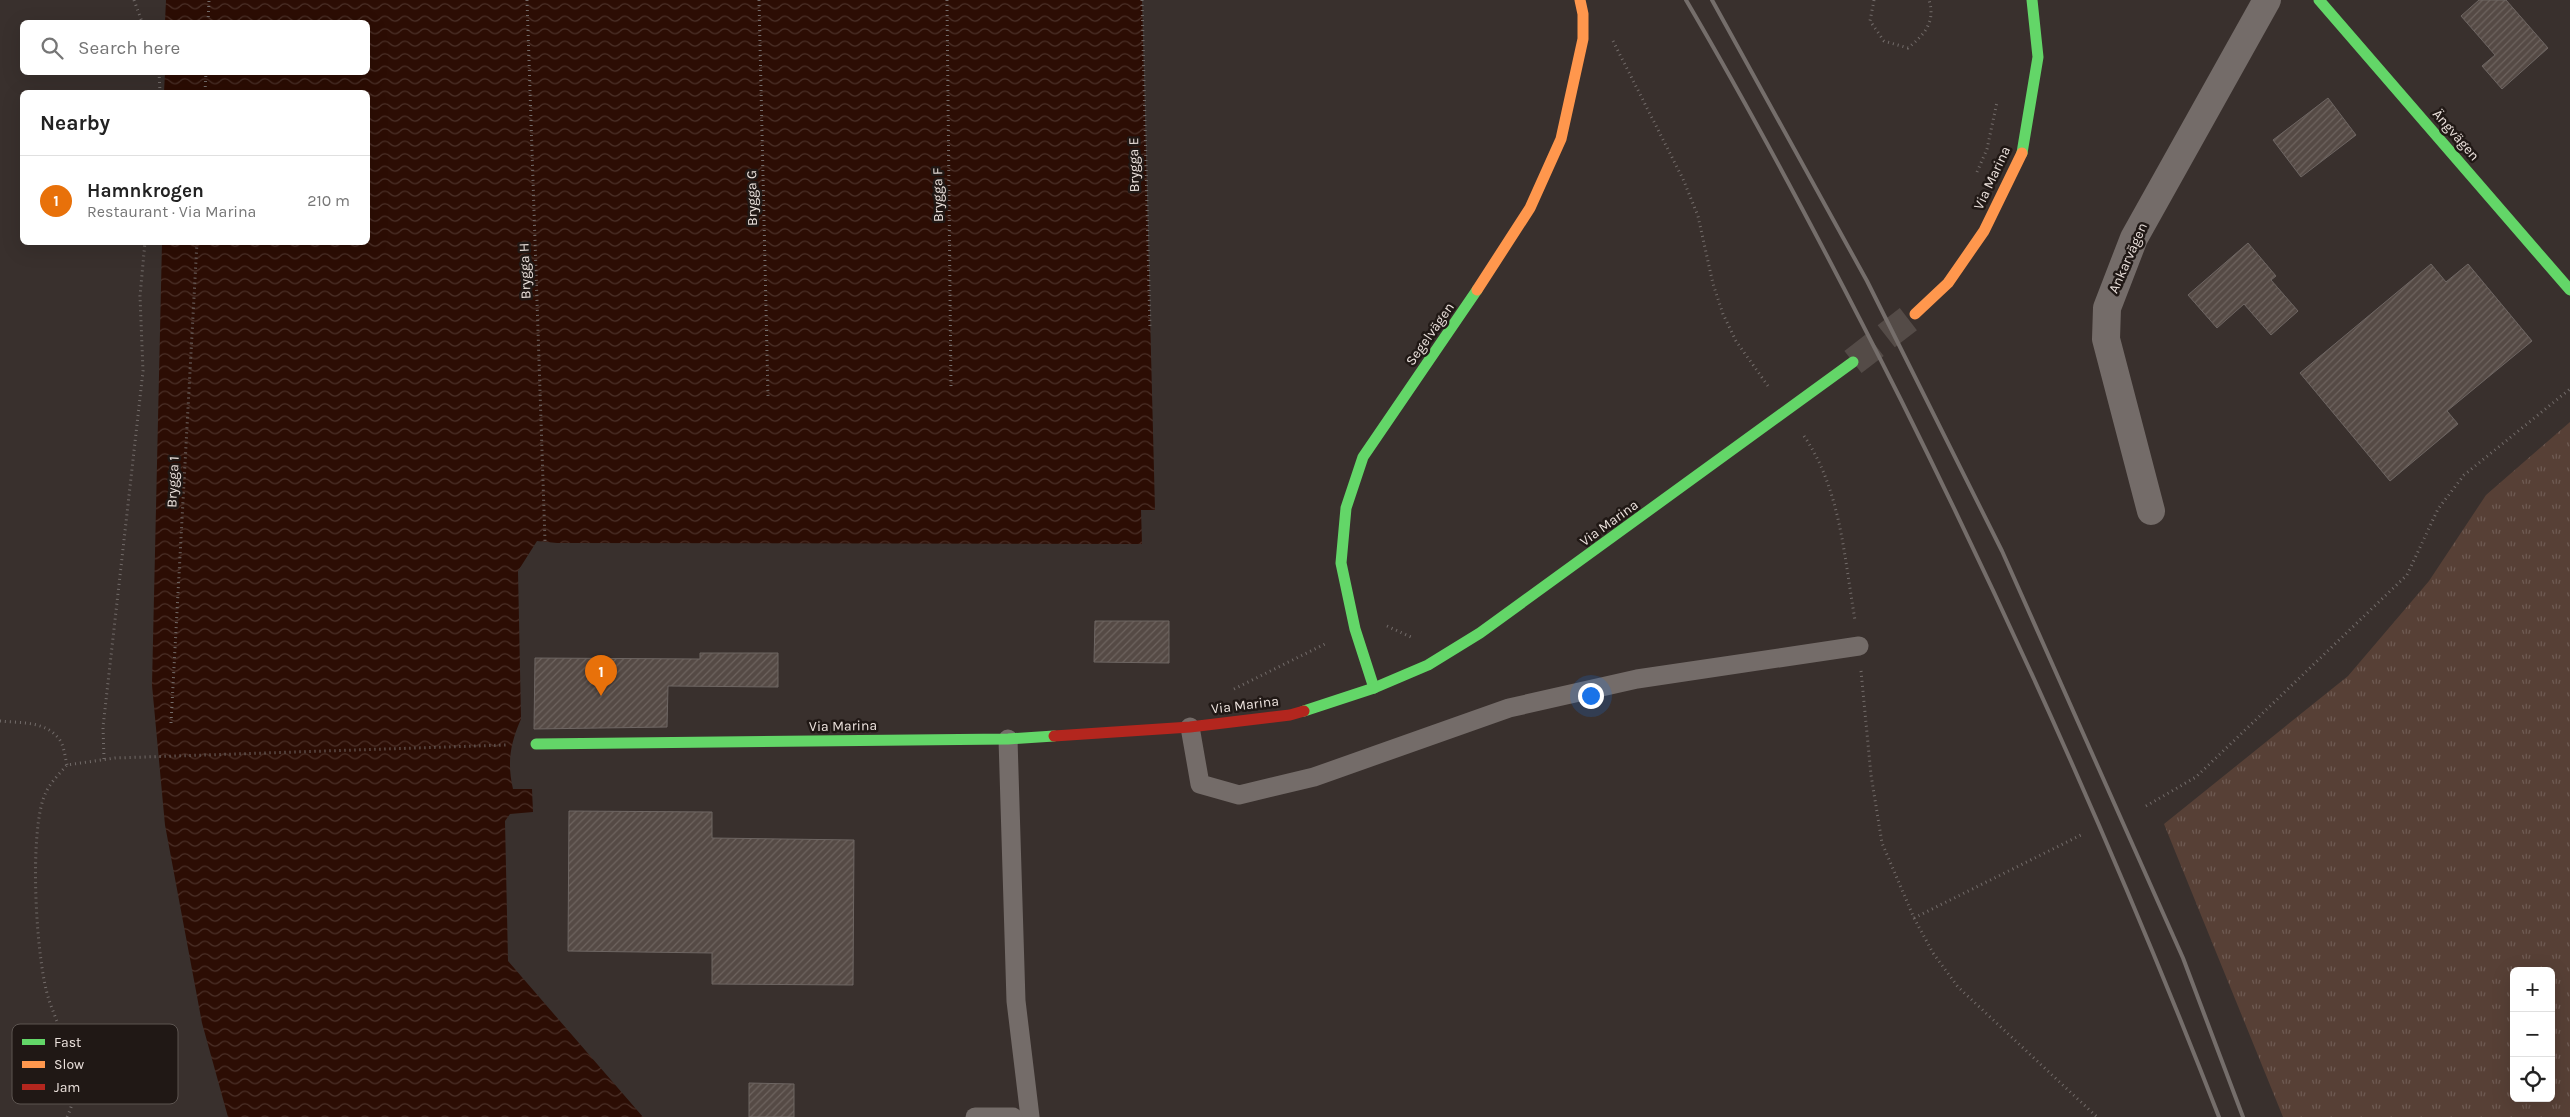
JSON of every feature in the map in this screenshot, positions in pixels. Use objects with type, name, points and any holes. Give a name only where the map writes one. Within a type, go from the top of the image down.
[{"type":"street","name":"Segelvägen","points":[[1374,688],[1355,629],[1341,563],[1346,508],[1363,457],[1459,319],[1530,208],[1561,139],[1583,39],[1583,14],[1580,0]]},
{"type":"street","name":"Via Marina","points":[[1915,314],[1948,283],[1984,231],[2021,158],[2038,57],[2032,0]]},
{"type":"street","name":"Ankarvägen","points":[[2151,511],[2106,340],[2107,308],[2134,238],[2267,0]]},
{"type":"street","name":"Ängvägen","points":[[2319,0],[2570,290]]},
{"type":"street","name":"Via Marina","points":[[536,744],[1008,739],[1190,727],[1290,715],[1374,688],[1428,665],[1480,634],[1853,362]]},
{"type":"lane","points":[[1190,727],[1200,784],[1239,795],[1314,777],[1509,708],[1637,679],[1859,646]]},
{"type":"lane","points":[[1008,739],[1016,1001],[1030,1117]]},
{"type":"lane","points":[[975,1117],[1013,1117]]},
{"type":"path","points":[[134,0],[141,20]]},
{"type":"path","points":[[208,20],[209,0]]},
{"type":"path","name":"Brygga H","points":[[527,0],[545,541]]},
{"type":"path","name":"Brygga G","points":[[758,0],[768,396]]},
{"type":"path","name":"Brygga F","points":[[947,0],[951,389]]},
{"type":"path","name":"Brygga E","points":[[1142,0],[1150,329]]},
{"type":"path","points":[[1874,0],[1870,20],[1884,41],[1908,48],[1924,35],[1933,11],[1929,0]]},
{"type":"path","points":[[1583,14],[1599,25],[1613,41],[1638,87],[1683,179],[1698,216],[1713,284],[1723,314],[1736,340],[1762,378]]},
{"type":"path","points":[[159,75],[160,90]]},
{"type":"path","points":[[205,90],[206,75]]},
{"type":"path","points":[[1976,176],[1987,150],[1998,101]]},
{"type":"path","points":[[104,759],[103,727],[143,371],[140,296],[145,245]]},
{"type":"path","name":"Brygga 1","points":[[171,723],[197,245]]},
{"type":"path","points":[[2146,806],[2196,777],[2407,574],[2438,509],[2464,475],[2570,390]]},
{"type":"path","points":[[1824,471],[1835,500],[1859,646],[1871,775],[1882,842],[1914,918],[1933,953],[1958,987],[2097,1117]]},
{"type":"path","points":[[1225,694],[1355,629]]},
{"type":"path","points":[[0,721],[48,728],[60,740],[67,765]]},
{"type":"path","points":[[58,1024],[48,1000],[42,971],[35,866],[39,817],[46,793],[67,765],[115,758],[536,744]]},
{"type":"path","points":[[1914,918],[2081,835]]},
{"type":"path","points":[[67,1117],[72,1104]]},
{"type":"green space","points":[[2570,422],[2570,1117],[2283,1117],[2164,824],[2348,676],[2429,581],[2486,495]]},
{"type":"water","points":[[166,0],[1142,0],[1155,510],[1141,510],[1142,544],[557,543],[537,541],[518,571],[521,719],[512,745],[510,771],[513,789],[532,789],[533,812],[510,814],[505,821],[508,961],[643,1117],[228,1117],[202,1023],[165,825],[152,685],[162,245],[370,245],[370,90],[164,90],[165,75],[370,75],[370,20],[165,20]]},
{"type":"building","points":[[2479,0],[2506,0],[2548,48],[2502,89],[2482,66],[2495,55],[2461,16]]},
{"type":"building","points":[[2328,98],[2356,135],[2301,177],[2273,140]]},
{"type":"building","points":[[2248,243],[2276,276],[2271,280],[2298,311],[2271,335],[2244,304],[2217,328],[2188,295]]},
{"type":"building","points":[[2431,264],[2446,282],[2468,264],[2532,341],[2447,411],[2458,424],[2390,481],[2300,373]]},
{"type":"building","points":[[1095,621],[1169,621],[1169,663],[1094,662]]},
{"type":"building","points":[[700,653],[778,653],[778,687],[668,686],[667,727],[534,729],[535,658],[700,659]]},
{"type":"building","points":[[569,811],[712,812],[712,838],[854,840],[853,985],[712,984],[712,953],[568,951]]},
{"type":"building","points":[[749,1083],[794,1084],[794,1117],[749,1117]]},
{"type":"tunnel","points":[[1853,362],[1915,314]]},
{"type":"railway","points":[[1686,0],[1743,99],[1823,249],[1901,400],[1987,577],[2068,755],[2146,935],[2219,1117]]},
{"type":"railway","points":[[1712,0],[1867,281],[2002,551],[2183,958],[2243,1117]]},
{"type":"traffic: fast","points":[[2022,153],[2038,57],[2032,0]]},
{"type":"traffic: fast","points":[[2319,0],[2570,290]]},
{"type":"traffic: fast","points":[[1374,688],[1355,629],[1341,563],[1346,508],[1363,457],[1477,290]]},
{"type":"traffic: fast","points":[[1304,711],[1374,688],[1428,665],[1480,633],[1853,362]]},
{"type":"traffic: fast","points":[[536,744],[1008,739],[1054,736]]},
{"type":"traffic: slow","points":[[1477,290],[1530,208],[1561,139],[1583,39],[1583,14],[1580,0]]},
{"type":"traffic: slow","points":[[1915,314],[1948,283],[1984,231],[2022,153]]},
{"type":"traffic: jam","points":[[1054,736],[1190,727],[1290,715],[1304,711]]},
{"type":"place","name":"Hamnkrogen","points":[[601,696]]}]
